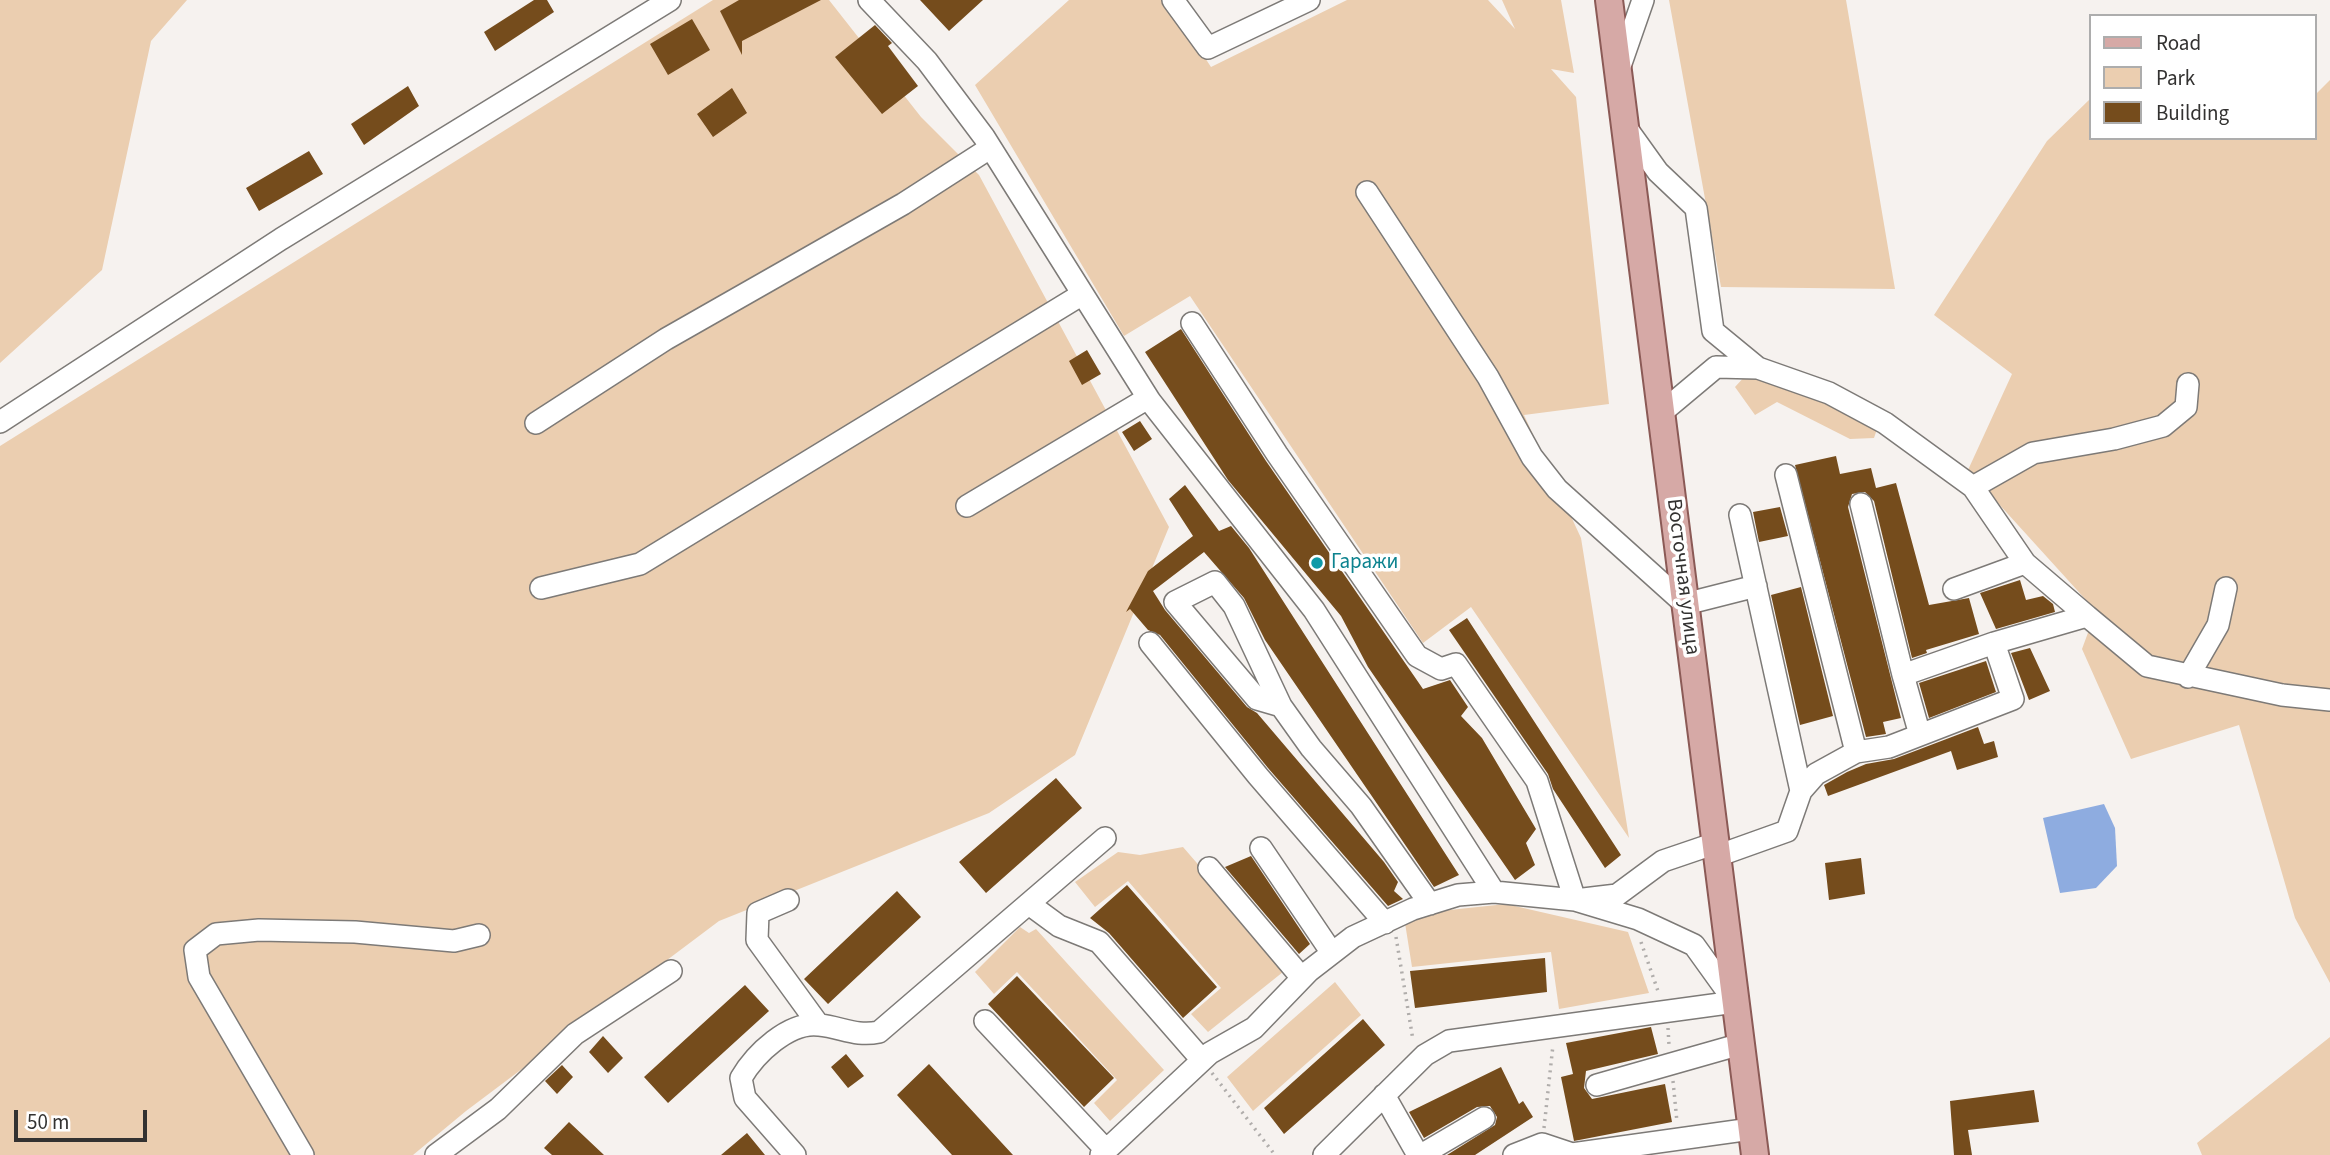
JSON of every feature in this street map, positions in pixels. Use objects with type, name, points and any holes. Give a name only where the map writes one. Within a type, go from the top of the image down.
[{"type":"main road","name":"Восточная улица","points":[[1605,4],[1618,71],[1755,1155]]},
{"type":"street","points":[[0,422],[281,239],[670,0]]},
{"type":"street","points":[[869,0],[927,61],[990,148],[1148,398],[1314,610],[1494,891]]},
{"type":"street","points":[[1173,0],[1208,48],[1309,0]]},
{"type":"street","points":[[1618,71],[1643,0]]},
{"type":"street","points":[[1625,126],[1658,172],[1696,208],[1713,331],[1758,368]]},
{"type":"street","points":[[536,423],[666,339],[903,204],[990,148]]},
{"type":"street","points":[[1367,192],[1488,377],[1532,457],[1557,489],[1685,604],[1756,586]]},
{"type":"street","points":[[541,588],[640,564],[1082,295]]},
{"type":"street","points":[[1192,323],[1277,454],[1417,656],[1441,669],[1456,664],[1536,781],[1575,900]]},
{"type":"street","points":[[1661,413],[1716,367],[1758,368],[1829,393],[1885,423],[1973,487],[2025,563],[2147,666],[2188,677],[2330,700]]},
{"type":"street","points":[[1973,487],[2033,453],[2114,439],[2163,426],[2186,407],[2188,384]]},
{"type":"street","points":[[967,506],[1148,398]]},
{"type":"street","points":[[1786,475],[1856,752]]},
{"type":"street","points":[[1861,504],[1920,735]]},
{"type":"street","points":[[1740,515],[1801,791]]},
{"type":"street","points":[[1954,589],[2025,563]]},
{"type":"street","points":[[1281,706],[1257,699],[1175,602],[1215,582],[1234,606],[1281,706],[1361,806],[1430,904]]},
{"type":"street","points":[[2188,677],[2218,625],[2225,587]]},
{"type":"street","points":[[1903,675],[1994,643],[2087,616]]},
{"type":"street","points":[[1150,643],[1258,776],[1389,921]]},
{"type":"street","points":[[1575,900],[1617,895],[1663,861],[1787,831],[1801,791],[1816,775],[1856,752],[1889,747],[2013,699],[1994,643]]},
{"type":"street","points":[[795,1155],[746,1098],[741,1078],[750,1063],[795,1027],[818,1024],[862,1036],[879,1032],[1105,838]]},
{"type":"street","points":[[1261,848],[1332,953]]},
{"type":"street","points":[[1209,868],[1301,978]]},
{"type":"street","points":[[985,1021],[1104,1152],[1202,1060],[1254,1028],[1301,978],[1353,937],[1458,895],[1494,891],[1575,900],[1633,918],[1694,945],[1735,1002],[1450,1041],[1417,1063],[1324,1155]]},
{"type":"street","points":[[788,900],[758,914],[757,940],[818,1024]]},
{"type":"street","points":[[1029,904],[1059,926],[1099,942],[1202,1060]]},
{"type":"street","points":[[303,1155],[199,977],[195,950],[216,934],[259,929],[355,932],[454,941],[479,935]]},
{"type":"street","points":[[436,1155],[498,1109],[575,1034],[671,971]]},
{"type":"street","points":[[1597,1085],[1741,1044]]},
{"type":"street","points":[[1384,1095],[1419,1155],[1484,1118]]},
{"type":"street","points":[[1514,1155],[1542,1144],[1572,1154],[1751,1129]]},
{"type":"path","points":[[1633,918],[1666,1013],[1679,1139]]},
{"type":"path","points":[[1389,921],[1417,1063]]},
{"type":"path","points":[[1542,1144],[1555,1027]]},
{"type":"path","points":[[1202,1060],[1275,1155]]},
{"type":"green space","points":[[0,0],[187,0],[151,41],[102,270],[0,363]]},
{"type":"green space","points":[[713,0],[829,0],[921,117],[979,175],[1169,527],[1075,755],[989,813],[719,921],[466,1111],[413,1155],[0,1155],[0,446]]},
{"type":"green space","points":[[1069,0],[1167,0],[1211,67],[1347,0],[1488,0],[1515,29],[1502,0],[1561,0],[1574,73],[1551,69],[1576,97],[1609,404],[1524,415],[1581,538],[1629,838],[1471,607],[1423,643],[1190,296],[1124,336],[975,85]]},
{"type":"green space","points":[[1669,0],[1846,0],[1895,289],[1721,287]]},
{"type":"green space","points":[[2330,80],[2330,983],[2295,918],[2239,725],[2131,759],[2082,649],[2096,611],[1968,470],[2012,374],[1934,315],[2047,141],[2088,101],[2088,140],[2316,140],[2316,94]]},
{"type":"green space","points":[[1746,375],[1781,382],[1878,426],[1874,438],[1850,439],[1777,402],[1755,415],[1735,387]]},
{"type":"green space","points":[[1183,847],[1288,968],[1208,1032],[1191,1014],[1221,988],[1128,881],[1095,907],[1075,882],[1118,852],[1140,855]]},
{"type":"green space","points":[[1506,904],[1628,932],[1649,993],[1559,1009],[1551,952],[1412,967],[1405,923],[1440,911]]},
{"type":"green space","points":[[1020,927],[1029,933],[1036,929],[1164,1070],[1110,1121],[1094,1103],[1117,1080],[1017,972],[994,994],[975,972]]},
{"type":"green space","points":[[1335,982],[1361,1015],[1253,1111],[1227,1077]]},
{"type":"green space","points":[[2330,1037],[2330,1155],[2202,1155],[2197,1143]]},
{"type":"water","points":[[2104,804],[2115,828],[2117,866],[2096,888],[2060,893],[2043,818]]},
{"type":"building","points":[[534,0],[547,0],[554,12],[495,51],[484,32]]},
{"type":"building","points":[[739,0],[821,0],[742,41],[742,55],[720,11]]},
{"type":"building","points":[[920,0],[983,0],[949,31]]},
{"type":"building","points":[[692,19],[710,50],[668,75],[650,44]]},
{"type":"building","points":[[875,25],[892,43],[888,46],[918,86],[882,114],[835,57]]},
{"type":"building","points":[[408,86],[419,106],[364,145],[351,124]]},
{"type":"building","points":[[732,88],[747,113],[713,137],[697,114]]},
{"type":"building","points":[[309,151],[323,174],[259,211],[246,188]]},
{"type":"building","name":"Гаражи","points":[[1181,329],[1266,461],[1423,689],[1450,680],[1468,707],[1461,716],[1482,738],[1536,829],[1526,843],[1535,865],[1515,880],[1368,667],[1341,616],[1228,480],[1145,352]]},
{"type":"building","points":[[1087,350],[1101,374],[1082,385],[1069,361]]},
{"type":"building","points":[[1140,421],[1152,439],[1134,451],[1122,432]]},
{"type":"building","points":[[1836,456],[1840,474],[1871,468],[1876,488],[1896,483],[1929,605],[1969,598],[1979,634],[1926,650],[1927,653],[1912,658],[1874,501],[1865,492],[1852,494],[1848,507],[1901,718],[1883,722],[1886,734],[1866,737],[1795,465]]},
{"type":"building","points":[[1185,485],[1219,531],[1231,526],[1249,548],[1459,875],[1434,887],[1265,640],[1244,598],[1204,552],[1153,591],[1165,610],[1247,707],[1257,713],[1384,862],[1398,882],[1394,891],[1403,899],[1388,906],[1268,768],[1160,635],[1148,630],[1130,609],[1126,612],[1148,571],[1193,536],[1169,499]]},
{"type":"building","points":[[1780,507],[1788,536],[1759,542],[1753,512]]},
{"type":"building","points":[[2020,580],[2026,600],[2043,596],[2053,604],[2055,612],[1996,629],[1980,593]]},
{"type":"building","points":[[1801,587],[1833,716],[1800,725],[1771,595]]},
{"type":"building","points":[[1467,618],[1621,855],[1605,868],[1553,789],[1548,774],[1449,630]]},
{"type":"building","points":[[2030,648],[2050,691],[2029,700],[2011,653]]},
{"type":"building","points":[[1986,661],[1996,692],[1929,718],[1919,683]]},
{"type":"building","points":[[1978,727],[1984,744],[1994,741],[1998,757],[1957,770],[1951,751],[1828,796],[1824,785],[1847,772],[1866,764],[1894,759]]},
{"type":"building","points":[[1056,778],[1082,808],[986,893],[959,862]]},
{"type":"building","points":[[1251,856],[1310,944],[1299,954],[1225,867]]},
{"type":"building","points":[[1861,858],[1865,894],[1829,900],[1825,863]]},
{"type":"building","points":[[1127,885],[1217,987],[1183,1018],[1109,933],[1090,918]]},
{"type":"building","points":[[897,891],[921,917],[828,1004],[804,979]]},
{"type":"building","points":[[1545,958],[1547,992],[1415,1008],[1410,971]]},
{"type":"building","points":[[1017,976],[1114,1078],[1084,1107],[988,1004]]},
{"type":"building","points":[[745,985],[769,1011],[668,1103],[644,1077]]},
{"type":"building","points":[[1363,1019],[1385,1045],[1284,1134],[1264,1108]]},
{"type":"building","points":[[1651,1027],[1658,1054],[1586,1071],[1584,1088],[1592,1099],[1665,1084],[1672,1122],[1574,1141],[1561,1077],[1573,1074],[1566,1043]]},
{"type":"building","points":[[603,1036],[623,1058],[608,1073],[589,1052]]},
{"type":"building","points":[[846,1054],[864,1076],[848,1088],[831,1067]]},
{"type":"building","points":[[929,1064],[1013,1155],[952,1155],[897,1095]]},
{"type":"building","points":[[562,1065],[573,1077],[557,1094],[545,1081]]},
{"type":"building","points":[[1501,1067],[1519,1104],[1523,1101],[1533,1117],[1475,1155],[1447,1155],[1495,1125],[1497,1117],[1490,1106],[1477,1107],[1424,1138],[1409,1112]]},
{"type":"building","points":[[2034,1090],[2039,1122],[1968,1130],[1972,1155],[1954,1155],[1950,1101]]},
{"type":"building","points":[[569,1122],[604,1155],[552,1155],[544,1148]]},
{"type":"building","points":[[747,1133],[765,1155],[721,1155]]},
{"type":"place","name":"Гаражи","points":[[1317,563]]}]
